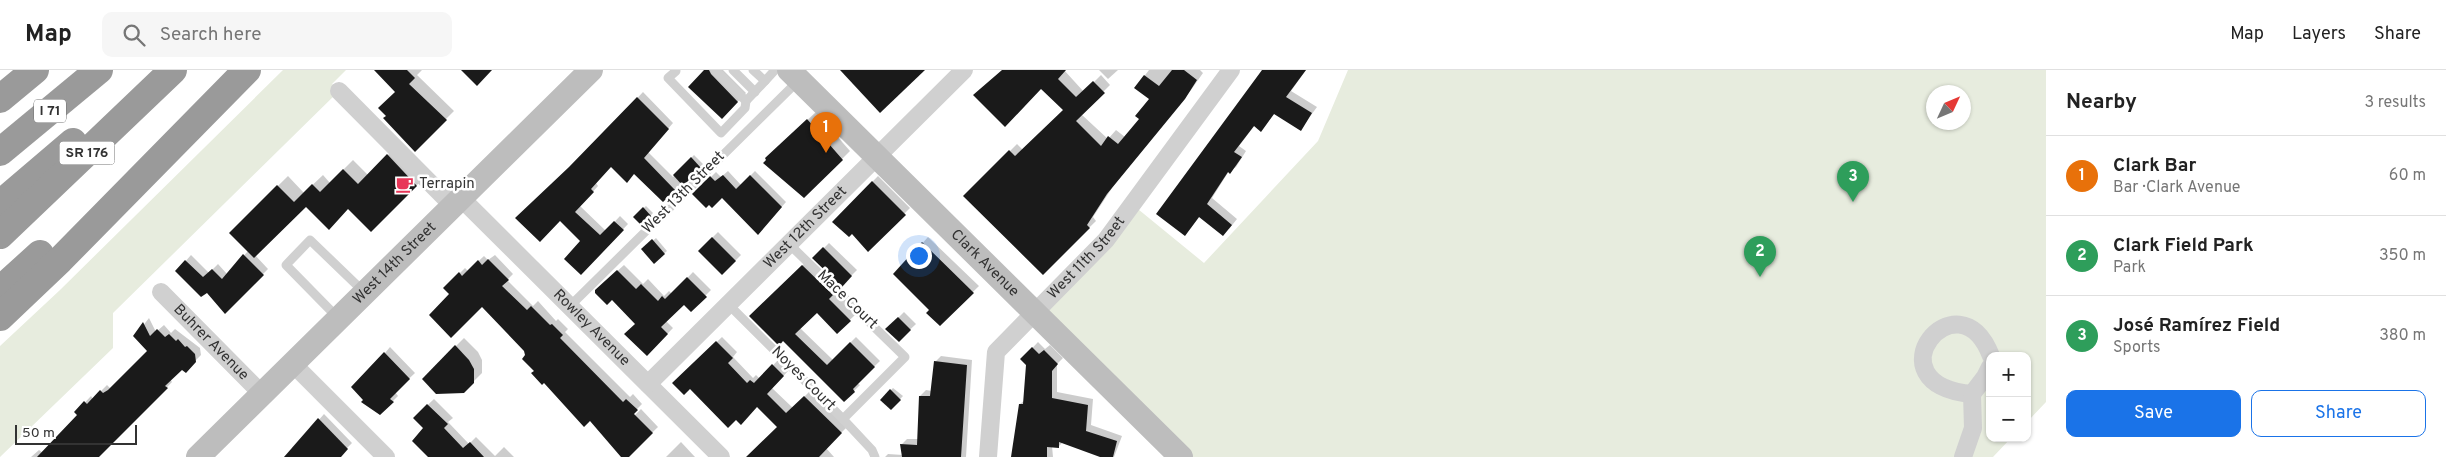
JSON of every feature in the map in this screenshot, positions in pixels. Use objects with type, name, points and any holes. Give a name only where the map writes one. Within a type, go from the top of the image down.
[{"type":"highway","points":[[0,99],[35,70]]},
{"type":"highway","name":"I 71","points":[[0,152],[98,70]]},
{"type":"highway","name":"I 71","points":[[0,204],[157,70]]},
{"type":"highway","name":"SR 176","points":[[0,234],[173,70]]},
{"type":"highway","points":[[0,290],[242,70]]},
{"type":"highway","points":[[0,317],[60,260],[247,70]]},
{"type":"street","name":"West 14th Street","points":[[198,457],[292,362],[591,70]]},
{"type":"street","name":"West 12th Street","points":[[648,384],[964,70]]},
{"type":"street","name":"West 11th Street","points":[[988,457],[996,352],[1106,240],[1231,70]]},
{"type":"street","name":"Clark Avenue","points":[[790,72],[878,156],[1181,457]]},
{"type":"street","name":"Rowley Avenue","points":[[339,91],[569,307],[721,457]]},
{"type":"street","name":"Buhrer Avenue","points":[[161,292],[261,393]]},
{"type":"street","points":[[1972,394],[1943,389],[1934,382],[1922,363],[1926,342],[1936,332],[1949,325],[1962,326],[1974,330],[1985,342],[1989,352]]},
{"type":"street","points":[[292,362],[386,457]]},
{"type":"street","points":[[1963,457],[1973,428],[1972,394],[1986,377]]},
{"type":"lane","points":[[676,70],[668,78],[720,133],[745,108],[746,101],[764,81],[790,72]]},
{"type":"lane","points":[[715,70],[746,101]]},
{"type":"lane","points":[[733,70],[754,92]]},
{"type":"lane","points":[[753,70],[764,81]]},
{"type":"lane","name":"West 13th Street","points":[[569,307],[790,72]]},
{"type":"lane","points":[[338,318],[286,265],[310,240],[364,292]]},
{"type":"lane","name":"Mace Court","points":[[789,244],[904,357],[843,418]]},
{"type":"lane","name":"Noyes Court","points":[[728,304],[843,418],[872,450],[875,457]]},
{"type":"shaded area","points":[[283,70],[346,70],[332,84],[339,91],[113,313],[113,348],[0,457],[0,346],[60,290]]},
{"type":"shaded area","points":[[1348,70],[2046,70],[2046,402],[2031,418],[2031,352],[1986,352],[1986,442],[2007,442],[1993,457],[1181,457],[1036,312],[1133,205],[1204,263],[1318,141]]},
{"type":"building","points":[[374,70],[407,70],[415,78],[409,84],[447,120],[415,152],[383,118],[386,116],[378,108],[395,92]]},
{"type":"building","points":[[461,70],[492,70],[477,86]]},
{"type":"building","points":[[704,70],[709,70],[738,102],[722,119],[688,87]]},
{"type":"building","points":[[840,70],[925,70],[880,113]]},
{"type":"building","points":[[1002,70],[1066,70],[1058,79],[1076,97],[1093,81],[1105,93],[1076,121],[1101,146],[1108,136],[1118,144],[1139,119],[1135,116],[1149,99],[1134,88],[1144,75],[1159,86],[1172,70],[1184,70],[1197,80],[1185,99],[1107,194],[1087,225],[1090,228],[1043,275],[963,196],[1009,150],[1015,156],[1063,110],[1041,89],[1005,127],[973,95]]},
{"type":"building","points":[[1262,70],[1306,70],[1286,97],[1312,113],[1301,131],[1274,114],[1261,132],[1254,126],[1234,152],[1242,157],[1230,174],[1228,172],[1207,204],[1232,225],[1223,236],[1199,217],[1185,236],[1156,214]]},
{"type":"building","points":[[637,97],[669,129],[644,158],[675,190],[663,202],[634,174],[627,183],[611,167],[591,189],[594,192],[575,212],[600,235],[614,221],[624,230],[581,275],[564,259],[580,241],[560,221],[540,242],[515,218],[569,167]]},
{"type":"building","points":[[807,119],[843,160],[804,198],[763,163],[766,160],[765,158]]},
{"type":"building","points":[[387,154],[417,186],[371,232],[348,209],[329,230],[306,207],[254,258],[229,233],[277,185],[294,202],[312,184],[320,192],[343,169],[358,184]]},
{"type":"building","points":[[691,157],[701,168],[683,186],[673,175]]},
{"type":"building","points":[[723,175],[736,189],[750,175],[782,207],[758,235],[722,198],[712,208],[709,205],[706,208],[692,194],[710,176],[715,181]]},
{"type":"building","points":[[872,181],[906,215],[868,252],[852,234],[849,237],[832,222]]},
{"type":"building","points":[[643,207],[652,217],[642,226],[633,217]]},
{"type":"building","points":[[712,237],[736,261],[722,275],[698,251]]},
{"type":"building","points":[[652,239],[665,254],[654,264],[641,249]]},
{"type":"building","points":[[922,242],[974,293],[940,326],[926,313],[929,310],[893,274]]},
{"type":"building","points":[[823,247],[852,276],[842,287],[812,258]]},
{"type":"building","points":[[243,254],[264,275],[225,314],[207,293],[201,297],[175,271],[185,260],[203,277],[212,269],[222,279]]},
{"type":"building","points":[[488,259],[509,280],[502,286],[527,310],[531,306],[550,325],[552,324],[563,335],[560,338],[623,402],[626,399],[638,410],[634,414],[653,433],[629,457],[621,457],[590,421],[584,427],[544,383],[542,385],[531,373],[534,371],[522,359],[525,355],[524,351],[482,307],[451,338],[429,315],[449,294],[443,288],[459,272],[462,276],[478,260],[482,265]]},
{"type":"building","points":[[802,265],[833,295],[829,299],[851,321],[837,334],[817,313],[795,334],[827,365],[850,342],[875,367],[853,389],[855,392],[844,402],[783,341],[779,346],[749,316]]},
{"type":"building","points":[[617,270],[636,289],[641,284],[658,301],[662,296],[665,299],[687,277],[707,297],[691,312],[684,305],[661,327],[668,334],[647,356],[624,334],[635,324],[612,300],[607,305],[595,293],[595,290]]},
{"type":"building","points":[[898,317],[911,330],[899,342],[885,329]]},
{"type":"building","points":[[143,322],[150,336],[157,329],[165,337],[169,334],[176,341],[178,339],[195,354],[196,362],[186,373],[182,370],[165,386],[168,388],[99,457],[37,457],[77,415],[74,412],[84,401],[87,404],[100,390],[103,393],[108,390],[147,351],[133,336]]},
{"type":"building","points":[[716,341],[733,358],[728,363],[747,383],[750,380],[754,383],[772,364],[784,376],[767,394],[786,413],[804,396],[842,433],[819,457],[746,457],[777,427],[757,407],[741,425],[736,420],[728,428],[690,389],[684,395],[672,383]]},
{"type":"building","points":[[455,345],[469,360],[474,369],[474,383],[464,393],[436,394],[422,379]]},
{"type":"building","points":[[1032,347],[1039,354],[1044,350],[1058,364],[1052,371],[1052,398],[1088,405],[1086,431],[1117,441],[1113,457],[1100,457],[1059,442],[1059,448],[1047,447],[1047,457],[1011,457],[1019,404],[1023,404],[1026,365],[1020,359]]},
{"type":"building","points":[[384,352],[410,379],[390,399],[394,402],[380,415],[361,402],[363,400],[351,387]]},
{"type":"building","points":[[934,361],[967,365],[961,457],[902,457],[900,444],[917,445],[919,396],[930,396]]},
{"type":"building","points":[[890,389],[901,400],[891,410],[880,400]]},
{"type":"building","points":[[427,404],[448,424],[444,428],[463,448],[470,442],[484,457],[428,457],[412,441],[423,428],[413,418]]},
{"type":"building","points":[[318,418],[348,449],[341,457],[284,457]]},
{"type":"place","name":"Clark Bar","points":[[826,153]]},
{"type":"place","name":"Terrapin","points":[[405,184]]},
{"type":"place","name":"José Ramírez Field","points":[[1853,202]]},
{"type":"place","name":"Clark Field Park","points":[[1760,277]]}]
